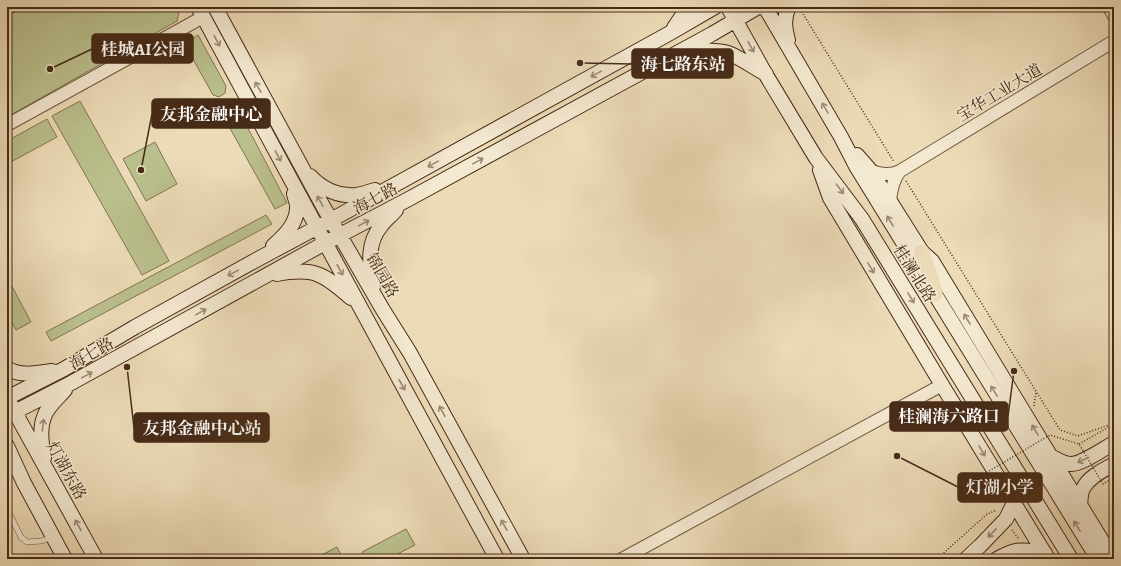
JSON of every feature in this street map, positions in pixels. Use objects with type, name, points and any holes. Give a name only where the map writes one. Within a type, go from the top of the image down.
[{"type":"main road","name":"锦园路","points":[[215,7],[331,220],[410,352],[523,559]]},
{"type":"main road","points":[[670,33],[688,7]]},
{"type":"main road","points":[[7,398],[64,369],[135,327],[715,7]]},
{"type":"main road","name":"桂澜北路","points":[[728,7],[766,75],[816,158],[862,219],[1071,559]]},
{"type":"main road","name":"海七路","points":[[11,414],[71,383],[340,235],[682,51],[758,7]]},
{"type":"main road","name":"桂澜北路","points":[[765,7],[841,137],[856,166],[1098,559]]},
{"type":"main road","points":[[789,7],[786,12],[785,29],[793,54]]},
{"type":"main road","points":[[201,12],[325,244],[497,559]]},
{"type":"main road","points":[[682,51],[710,50],[727,53],[744,61],[766,75]]},
{"type":"main road","points":[[841,137],[871,171],[922,252],[932,262],[1113,559]]},
{"type":"main road","points":[[816,158],[830,198],[1046,556]]},
{"type":"main road","points":[[302,168],[317,184],[330,191],[343,195],[356,195],[396,184]]},
{"type":"main road","points":[[258,259],[285,234],[295,221],[298,208],[289,176]]},
{"type":"main road","points":[[375,295],[370,267],[370,251],[374,238],[380,227],[405,201]]},
{"type":"main road","points":[[922,252],[935,294]]},
{"type":"main road","points":[[266,276],[306,271],[322,275],[358,304]]},
{"type":"main road","points":[[7,368],[19,372],[34,373],[64,369]]},
{"type":"main road","points":[[44,464],[42,440],[44,417],[71,383]]},
{"type":"main road","name":"灯湖东路","points":[[7,398],[11,414],[44,464],[96,559]]},
{"type":"main road","points":[[1050,456],[1062,462],[1070,464],[1077,463],[1114,443]]},
{"type":"main road","points":[[7,446],[24,483],[65,559]]},
{"type":"main road","points":[[1114,448],[1112,450],[1114,453]]},
{"type":"main road","points":[[7,464],[24,483]]},
{"type":"main road","points":[[1080,505],[1083,487],[1093,477],[1114,464]]},
{"type":"main road","points":[[966,559],[1006,519],[1014,503]]},
{"type":"main road","points":[[998,559],[1010,552],[1021,550],[1046,556]]},
{"type":"street","points":[[1109,7],[1114,16]]},
{"type":"street","points":[[7,126],[201,12]]},
{"type":"street","name":"宝华工业大道","points":[[900,171],[1114,41]]},
{"type":"street","points":[[871,171],[882,174],[895,174],[900,171]]},
{"type":"street","points":[[890,201],[890,191],[895,178],[900,171]]},
{"type":"street","points":[[622,559],[942,385]]},
{"type":"lane","points":[[7,509],[21,537],[27,542],[41,541],[54,537]]},
{"type":"path","points":[[799,7],[1060,430],[1078,436],[1114,424]]},
{"type":"path","points":[[1034,406],[1036,390]]},
{"type":"path","points":[[1079,444],[1114,424]]},
{"type":"path","points":[[984,474],[1050,435],[1079,444],[1103,484],[1114,477]]},
{"type":"path","points":[[937,559],[987,514],[999,510],[1020,542],[1021,550]]},
{"type":"green space","points":[[24,7],[180,7],[177,21],[7,117],[7,16]]},
{"type":"green space","points":[[198,35],[226,86],[225,93],[219,97],[213,95],[184,43]]},
{"type":"green space","points":[[80,101],[169,261],[142,275],[52,116]]},
{"type":"green space","points":[[234,107],[238,109],[287,203],[275,209],[222,114]]},
{"type":"green space","points":[[47,119],[57,137],[7,164],[7,141]]},
{"type":"green space","points":[[155,142],[177,184],[146,201],[123,159]]},
{"type":"green space","points":[[266,215],[272,224],[51,341],[46,332]]},
{"type":"green space","points":[[7,277],[31,322],[16,330],[7,313]]},
{"type":"green space","points":[[406,529],[415,545],[388,559],[366,559],[362,552]]},
{"type":"green space","points":[[337,547],[343,559],[314,559]]},
{"type":"place","name":"海七路东站","points":[[580,63]]},
{"type":"place","name":"桂城AI公园","points":[[50,69]]},
{"type":"place","name":"友邦金融中心","points":[[141,170]]},
{"type":"place","name":"友邦金融中心站","points":[[127,367]]},
{"type":"place","name":"桂澜海六路口","points":[[1014,371]]},
{"type":"place","name":"灯湖小学","points":[[897,456]]}]
